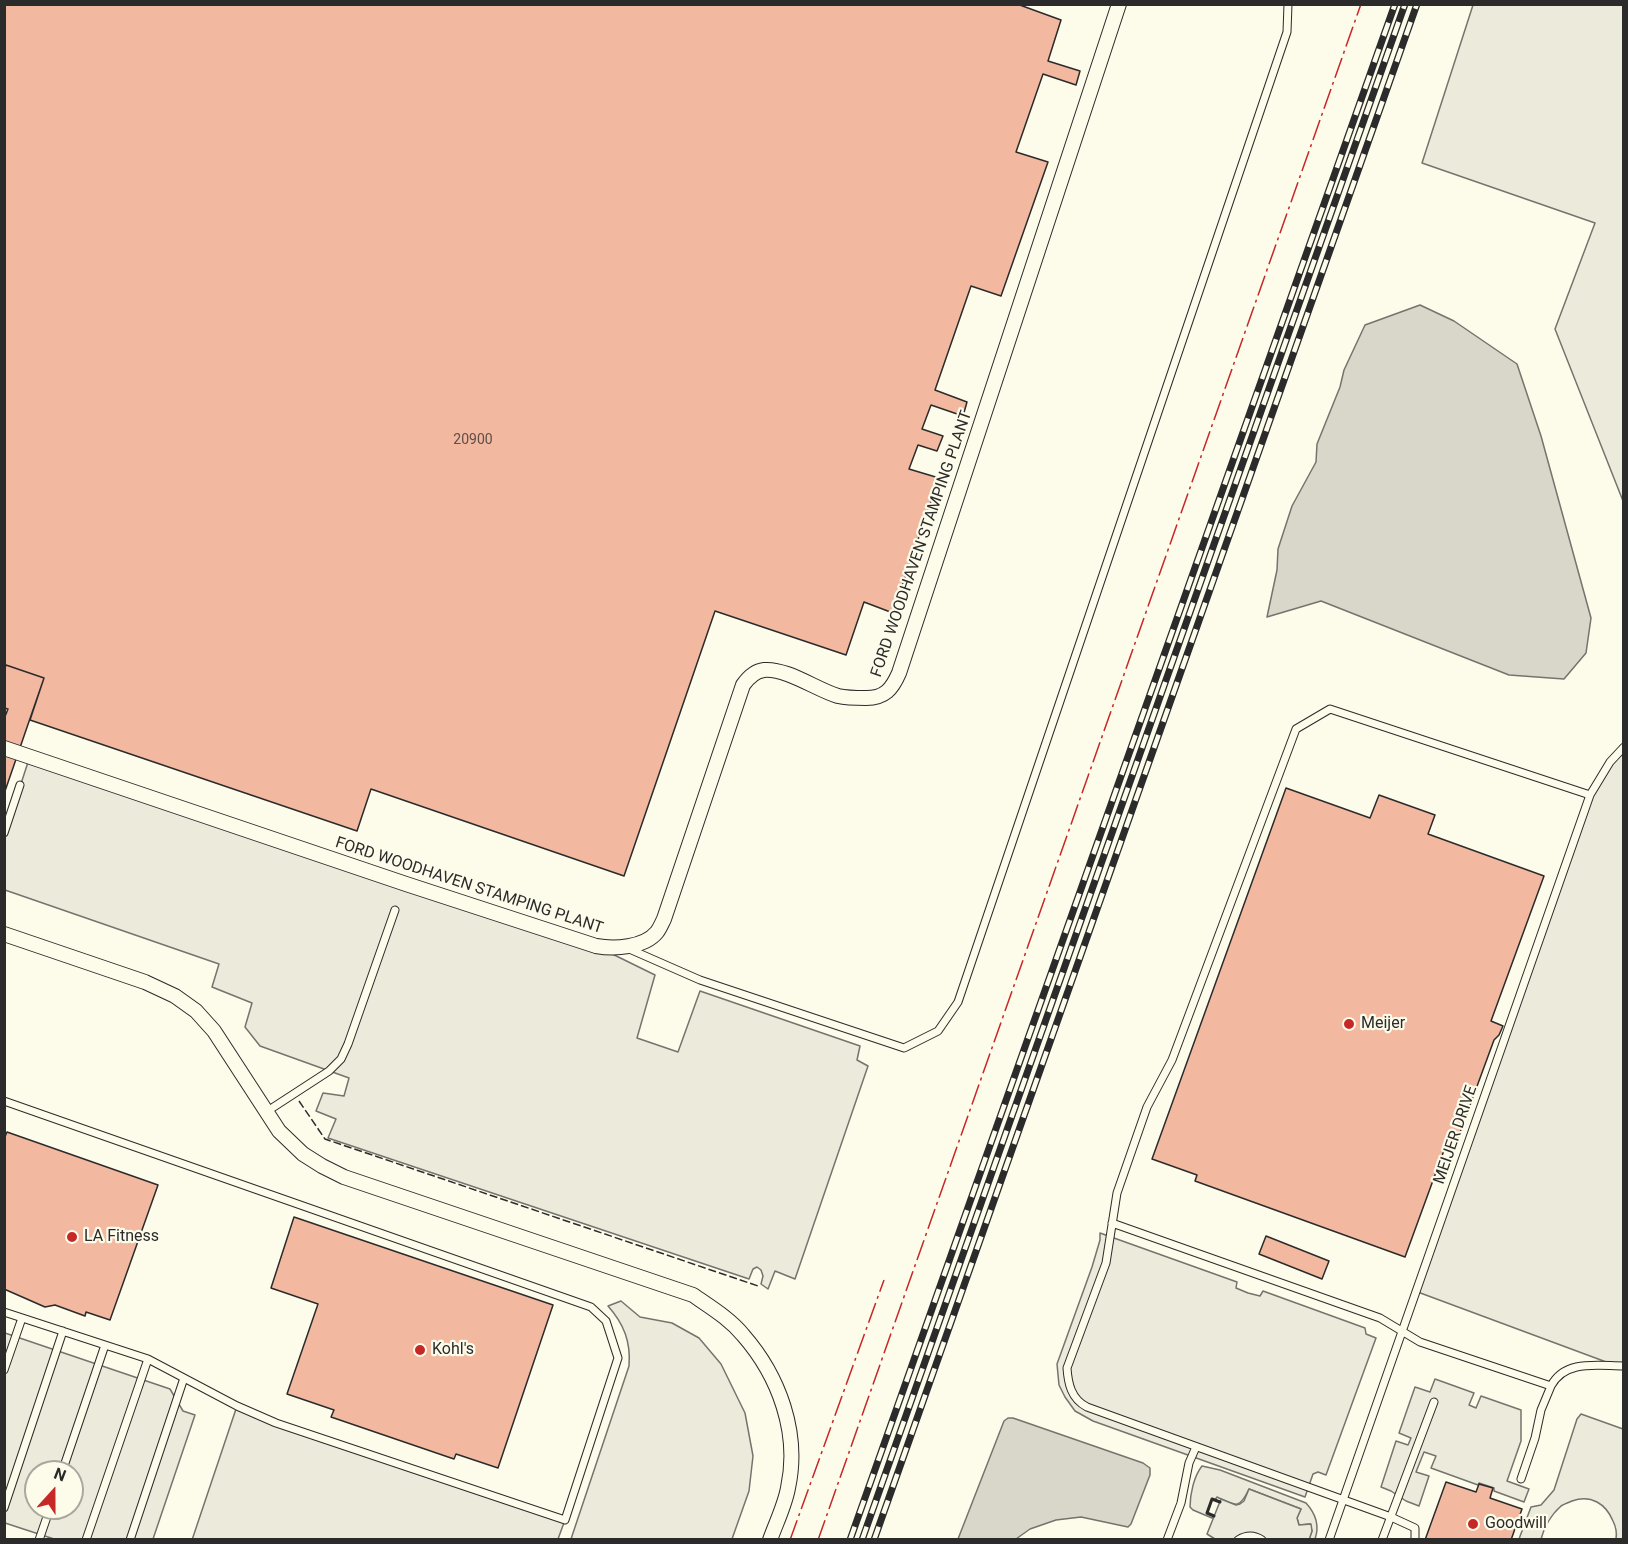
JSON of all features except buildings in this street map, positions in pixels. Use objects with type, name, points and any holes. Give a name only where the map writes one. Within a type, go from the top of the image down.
[{"type":"street","name":"FORD WOODHAVEN STAMPING PLANT","points":[[4,748],[406,885],[596,946],[624,947],[648,939],[657,933],[664,919],[742,685],[762,670],[770,670],[839,696],[874,698],[886,694],[893,686],[1119,4]]},
{"type":"street","points":[[4,934],[145,982],[176,996],[196,1011],[214,1031],[279,1131],[303,1154],[322,1166],[344,1177],[693,1295],[719,1313],[742,1333],[763,1360],[784,1402],[791,1450],[788,1488],[770,1539]]},
{"type":"lane","points":[[624,947],[700,980],[904,1048],[938,1031],[958,1002],[1287,32],[1288,4]]},
{"type":"lane","points":[[1415,1539],[1415,1528],[1391,1517],[1080,1404],[1068,1386],[1067,1368],[1106,1263],[1117,1193],[1147,1107],[1172,1060],[1296,729],[1330,710],[1590,795]]},
{"type":"lane","name":"MEIJER DRIVE","points":[[1329,1539],[1590,795],[1610,762],[1623,747]]},
{"type":"lane","points":[[4,833],[20,785]]},
{"type":"lane","points":[[266,1112],[329,1071],[341,1059],[395,909]]},
{"type":"lane","points":[[4,1101],[591,1307],[606,1321],[618,1358],[565,1520],[276,1423],[237,1406],[148,1359],[4,1312]]},
{"type":"lane","points":[[1112,1223],[1380,1318],[1420,1342],[1551,1386]]},
{"type":"lane","points":[[4,1370],[22,1318]]},
{"type":"lane","points":[[4,1508],[63,1331]]},
{"type":"lane","points":[[66,1460],[105,1345]]},
{"type":"lane","points":[[86,1539],[148,1359]]},
{"type":"lane","points":[[1521,1479],[1535,1438],[1541,1410],[1555,1379],[1565,1370],[1581,1366],[1623,1366]]},
{"type":"lane","points":[[130,1539],[184,1378]]},
{"type":"lane","points":[[1382,1539],[1434,1402]]},
{"type":"lane","points":[[1167,1539],[1181,1503],[1190,1462],[1196,1447]]},
{"type":"lane","points":[[39,1539],[46,1520]]},
{"type":"lane","points":[[1238,1539],[1246,1535],[1262,1539]]},
{"type":"shaded area","points":[[1473,5],[1623,5],[1623,501],[1555,329],[1595,223],[1422,163]]},
{"type":"shaded area","points":[[1420,305],[1454,321],[1517,364],[1541,436],[1591,618],[1586,653],[1564,679],[1509,675],[1321,601],[1267,617],[1277,570],[1278,549],[1292,506],[1316,462],[1317,444],[1340,387],[1344,370],[1365,325]]},
{"type":"shaded area","points":[[1623,747],[1623,1366],[1617,1366],[1415,1291],[1590,795]]},
{"type":"shaded area","points":[[30,756],[596,946],[655,975],[637,1038],[678,1052],[700,991],[860,1046],[857,1060],[868,1066],[795,1279],[775,1271],[768,1289],[761,1284],[763,1276],[757,1267],[753,1269],[749,1279],[328,1138],[336,1119],[316,1111],[323,1093],[344,1096],[349,1078],[260,1046],[245,1027],[252,1003],[212,987],[219,964],[5,890],[5,833]]},
{"type":"shaded area","points":[[1100,1233],[1237,1282],[1236,1288],[1248,1293],[1260,1296],[1263,1291],[1365,1328],[1366,1334],[1376,1338],[1326,1475],[1318,1472],[1313,1474],[1305,1497],[1093,1421],[1075,1411],[1059,1385],[1057,1364],[1092,1267]]},
{"type":"shaded area","points":[[621,1301],[640,1317],[672,1323],[699,1338],[721,1364],[745,1413],[753,1456],[749,1491],[732,1539],[571,1539],[629,1366],[629,1349],[625,1334],[608,1306]]},
{"type":"shaded area","points":[[5,1333],[170,1389],[183,1411],[195,1415],[153,1539],[54,1539],[5,1523]]},
{"type":"shaded area","points":[[1435,1379],[1474,1393],[1469,1405],[1476,1408],[1481,1396],[1521,1410],[1521,1441],[1507,1481],[1529,1489],[1524,1502],[1494,1491],[1494,1488],[1479,1483],[1478,1485],[1431,1468],[1436,1456],[1424,1452],[1416,1472],[1429,1476],[1419,1506],[1381,1487],[1396,1441],[1408,1445],[1411,1438],[1399,1433],[1415,1387],[1430,1392]]},
{"type":"shaded area","points":[[237,1406],[276,1423],[565,1520],[558,1539],[192,1540]]},
{"type":"shaded area","points":[[1581,1414],[1623,1429],[1623,1539],[1616,1539],[1615,1526],[1602,1505],[1591,1500],[1579,1499],[1560,1507],[1548,1522],[1541,1539],[1519,1539],[1531,1507],[1541,1505],[1554,1490],[1577,1419]]},
{"type":"shaded area","points":[[1008,1418],[1143,1463],[1150,1468],[1150,1475],[1131,1524],[1128,1527],[1081,1517],[1056,1520],[1030,1529],[1016,1539],[958,1539],[1004,1421]]},
{"type":"shaded area","points":[[1202,1466],[1220,1470],[1306,1503],[1316,1520],[1315,1539],[1309,1539],[1312,1531],[1310,1524],[1299,1525],[1297,1518],[1301,1509],[1249,1489],[1242,1500],[1236,1504],[1217,1497],[1215,1500],[1212,1499],[1207,1513],[1214,1516],[1212,1518],[1193,1510],[1190,1507],[1192,1491]]},
{"type":"shaded area","points":[[1249,1489],[1301,1509],[1297,1518],[1299,1525],[1311,1524],[1312,1531],[1309,1540],[1215,1539],[1207,1534],[1221,1499],[1236,1505],[1240,1504],[1244,1501]]},
{"type":"railway","points":[[850,1540],[1395,4]]},
{"type":"railway","points":[[862,1540],[1405,4]]},
{"type":"railway","points":[[874,1540],[1417,4]]},
{"type":"fence","points":[[299,1101],[325,1139],[758,1286]]},
{"type":"wall","points":[[1214,1516],[1207,1513],[1212,1499],[1220,1502]]},
{"type":"power","points":[[818,1540],[1361,4]]},
{"type":"power","points":[[790,1540],[884,1280]]},
{"type":"place","name":"Meijer","points":[[1349,1024]]},
{"type":"place","name":"LA Fitness","points":[[72,1237]]},
{"type":"place","name":"Kohl's","points":[[420,1350]]},
{"type":"place","name":"Goodwill","points":[[1473,1524]]}]
